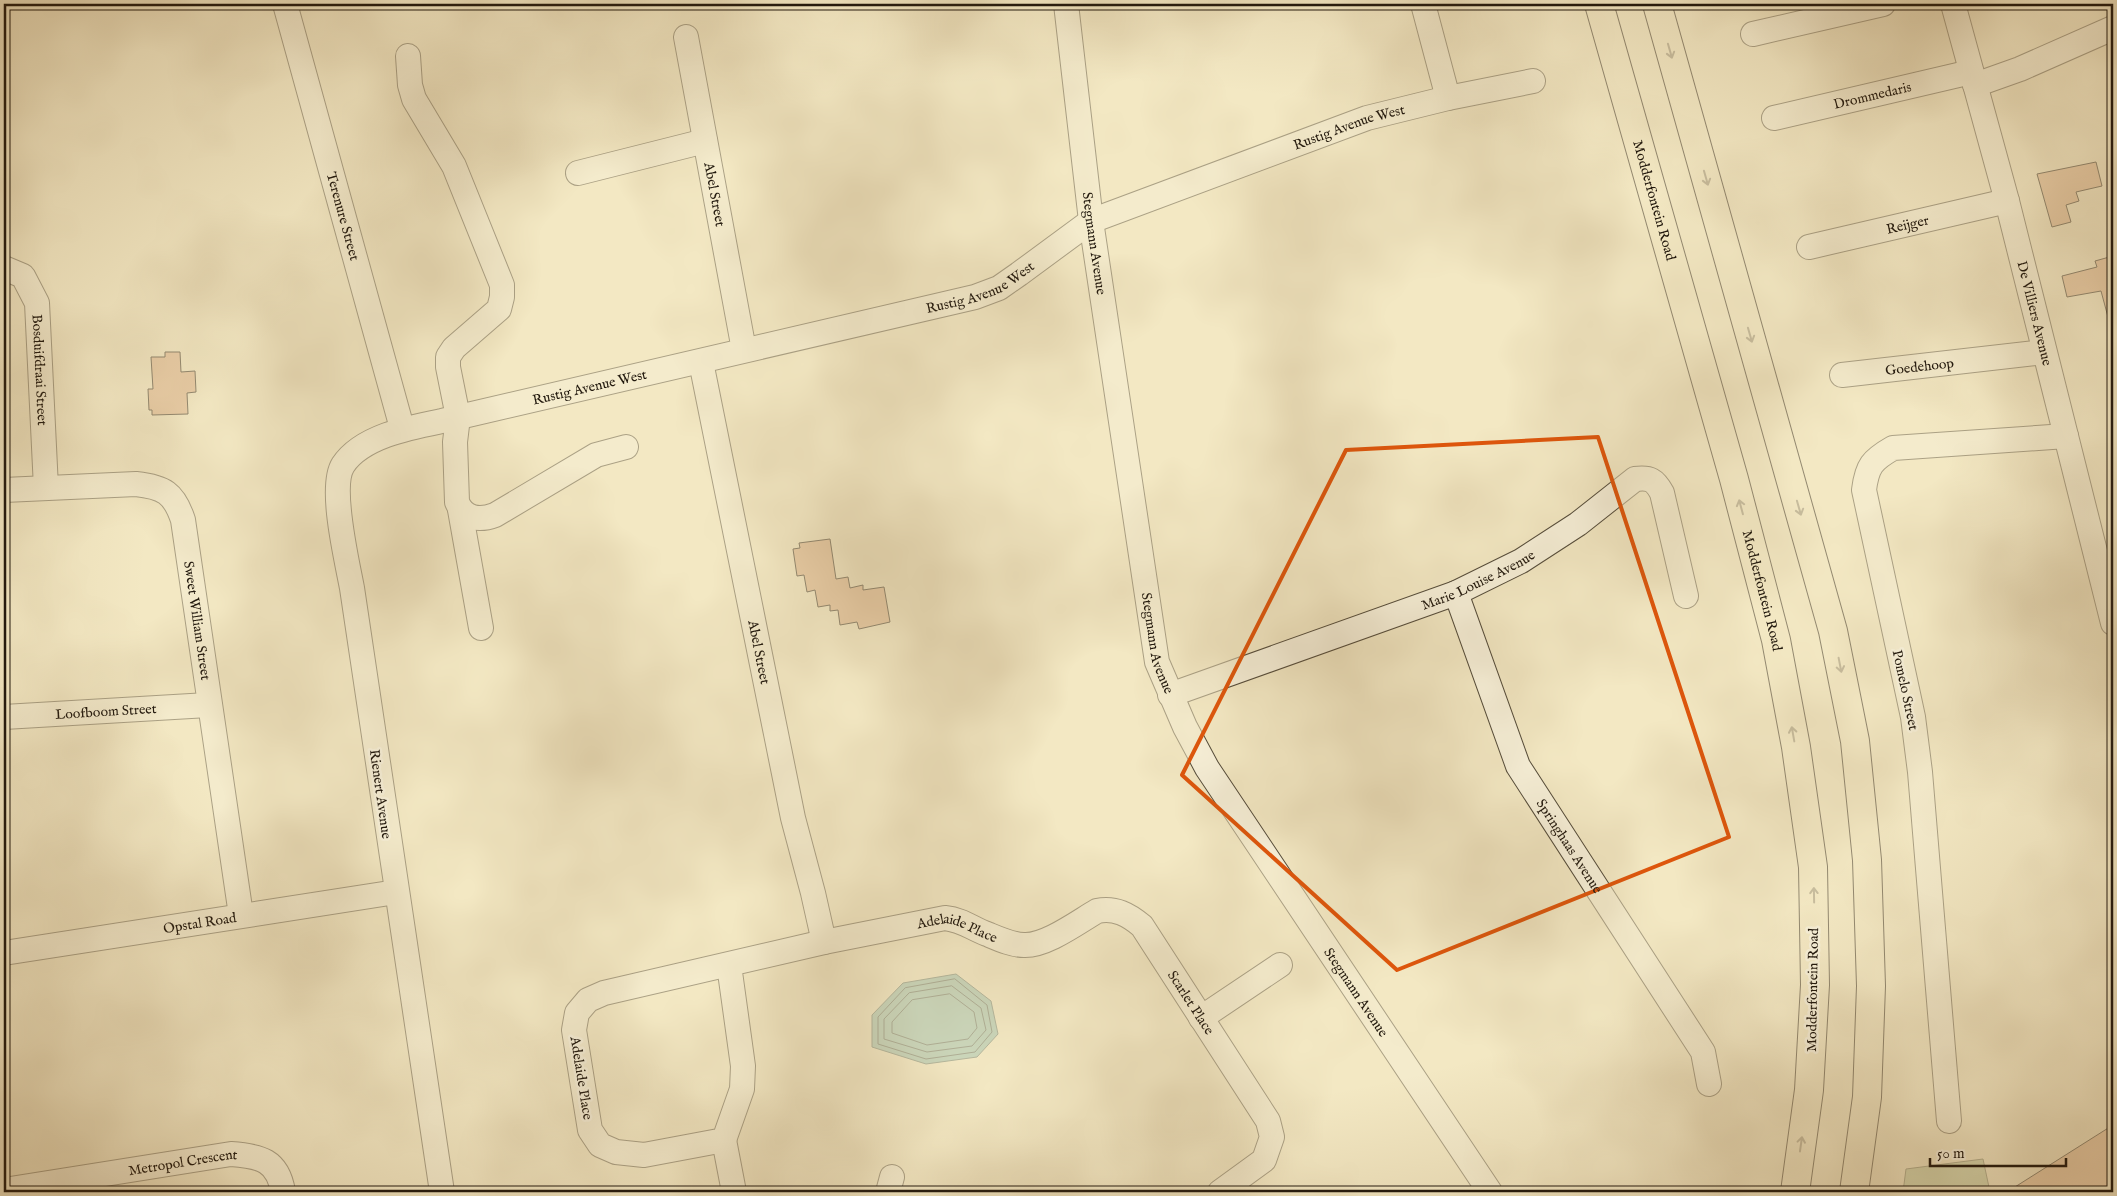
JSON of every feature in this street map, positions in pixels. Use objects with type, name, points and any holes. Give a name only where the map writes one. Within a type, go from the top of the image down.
[{"type":"main road","name":"Modderfontein Road","points":[[1600,4],[1746,526],[1776,640],[1796,747],[1813,866],[1816,985],[1809,1090],[1795,1192]]},
{"type":"main road","points":[[1656,4],[1833,632],[1855,741],[1867,860],[1871,986],[1867,1097],[1854,1192]]},
{"type":"street","name":"Terenure Street","points":[[285,4],[402,428]]},
{"type":"street","name":"Stegmann Avenue","points":[[1066,4],[1091,221],[1157,662],[1170,696],[1207,768],[1490,1192]]},
{"type":"street","points":[[1423,4],[1448,98]]},
{"type":"street","points":[[1753,34],[1883,4]]},
{"type":"street","name":"De Villiers Avenue","points":[[1953,4],[2007,201],[2113,623]]},
{"type":"street","name":"Drommedaris","points":[[1774,118],[2020,69],[2113,28]]},
{"type":"street","name":"Abel Street","points":[[686,37],[744,350]]},
{"type":"street","points":[[408,56],[410,85],[414,99],[454,166],[502,285],[499,309],[454,348],[448,357],[448,367],[458,416],[455,442],[457,502],[481,628]]},
{"type":"street","name":"Rustig Avenue West","points":[[402,428],[701,362],[744,350],[975,297],[999,288],[1091,221],[1343,127],[1448,98],[1533,81]]},
{"type":"street","points":[[578,173],[705,141]]},
{"type":"street","name":"Reijger","points":[[1809,247],[2007,201]]},
{"type":"street","name":"Bosduifdraai Street","points":[[4,268],[23,276],[37,303],[46,488]]},
{"type":"street","name":"Goedehoop","points":[[1842,375],[2044,352]]},
{"type":"street","name":"Abel Street","points":[[701,362],[793,818],[824,942]]},
{"type":"street","name":"Rienert Avenue","points":[[402,428],[358,450],[343,465],[337,484],[341,533],[352,588],[442,1192]]},
{"type":"street","name":"Pomelo Street","points":[[1949,1121],[1920,772],[1913,717],[1864,490],[1867,470],[1877,457],[1893,448],[2066,436]]},
{"type":"street","points":[[460,510],[467,516],[488,518],[596,455],[626,448]]},
{"type":"street","name":"Marie Louise Avenue","points":[[1170,696],[1456,593],[1521,560],[1578,524],[1635,479],[1646,478],[1656,482],[1662,493],[1686,596]]},
{"type":"street","name":"Sweet William Street","points":[[4,490],[136,484],[157,486],[172,497],[183,520],[208,705],[241,915]]},
{"type":"street","name":"Springhaas Avenue","points":[[1456,593],[1518,766],[1703,1052],[1709,1084]]},
{"type":"street","name":"Loofboom Street","points":[[4,717],[208,705]]},
{"type":"street","name":"Opstal Road","points":[[4,952],[396,892]]},
{"type":"street","name":"Scarlet Place","points":[[1009,942],[1024,945],[1040,943],[1097,911],[1113,910],[1129,916],[1142,926],[1268,1121],[1272,1137],[1264,1160],[1220,1192]]},
{"type":"street","name":"Adelaide Place","points":[[724,1140],[644,1155],[616,1152],[600,1145],[590,1130],[574,1030],[577,1013],[588,1000],[604,993],[824,942],[945,918],[960,920],[985,934],[1009,942]]},
{"type":"street","points":[[729,965],[743,1066],[742,1089],[724,1140],[734,1192]]},
{"type":"street","points":[[1201,1018],[1280,965]]},
{"type":"street","name":"Metropol Crescent","points":[[4,1190],[232,1154],[255,1155],[272,1165],[282,1183],[283,1192]]},
{"type":"highlighted area","points":[[1598,437],[1729,837],[1397,970],[1182,775],[1346,450]]},
{"type":"shaded area","points":[[1983,1159],[1990,1192],[1903,1192],[1906,1169]]},
{"type":"water","points":[[956,974],[991,1001],[998,1034],[977,1057],[926,1064],[872,1047],[872,1015],[903,983]]},
{"type":"building","points":[[2096,162],[2102,186],[2076,192],[2079,201],[2066,205],[2071,222],[2052,227],[2037,174]]},
{"type":"building","points":[[2113,256],[2113,317],[2108,317],[2101,291],[2067,297],[2062,276],[2097,267],[2095,261]]},
{"type":"building","points":[[165,352],[180,352],[181,372],[195,371],[196,392],[187,393],[188,414],[152,415],[152,410],[149,410],[148,389],[153,389],[151,357],[165,357]]},
{"type":"building","points":[[830,539],[836,579],[848,577],[850,588],[863,585],[863,590],[884,587],[890,622],[859,629],[857,622],[840,625],[838,610],[830,611],[830,605],[818,607],[815,590],[807,592],[804,575],[797,576],[793,549],[800,548],[799,543]]},
{"type":"building","points":[[2113,1125],[2113,1192],[2007,1192]]}]
